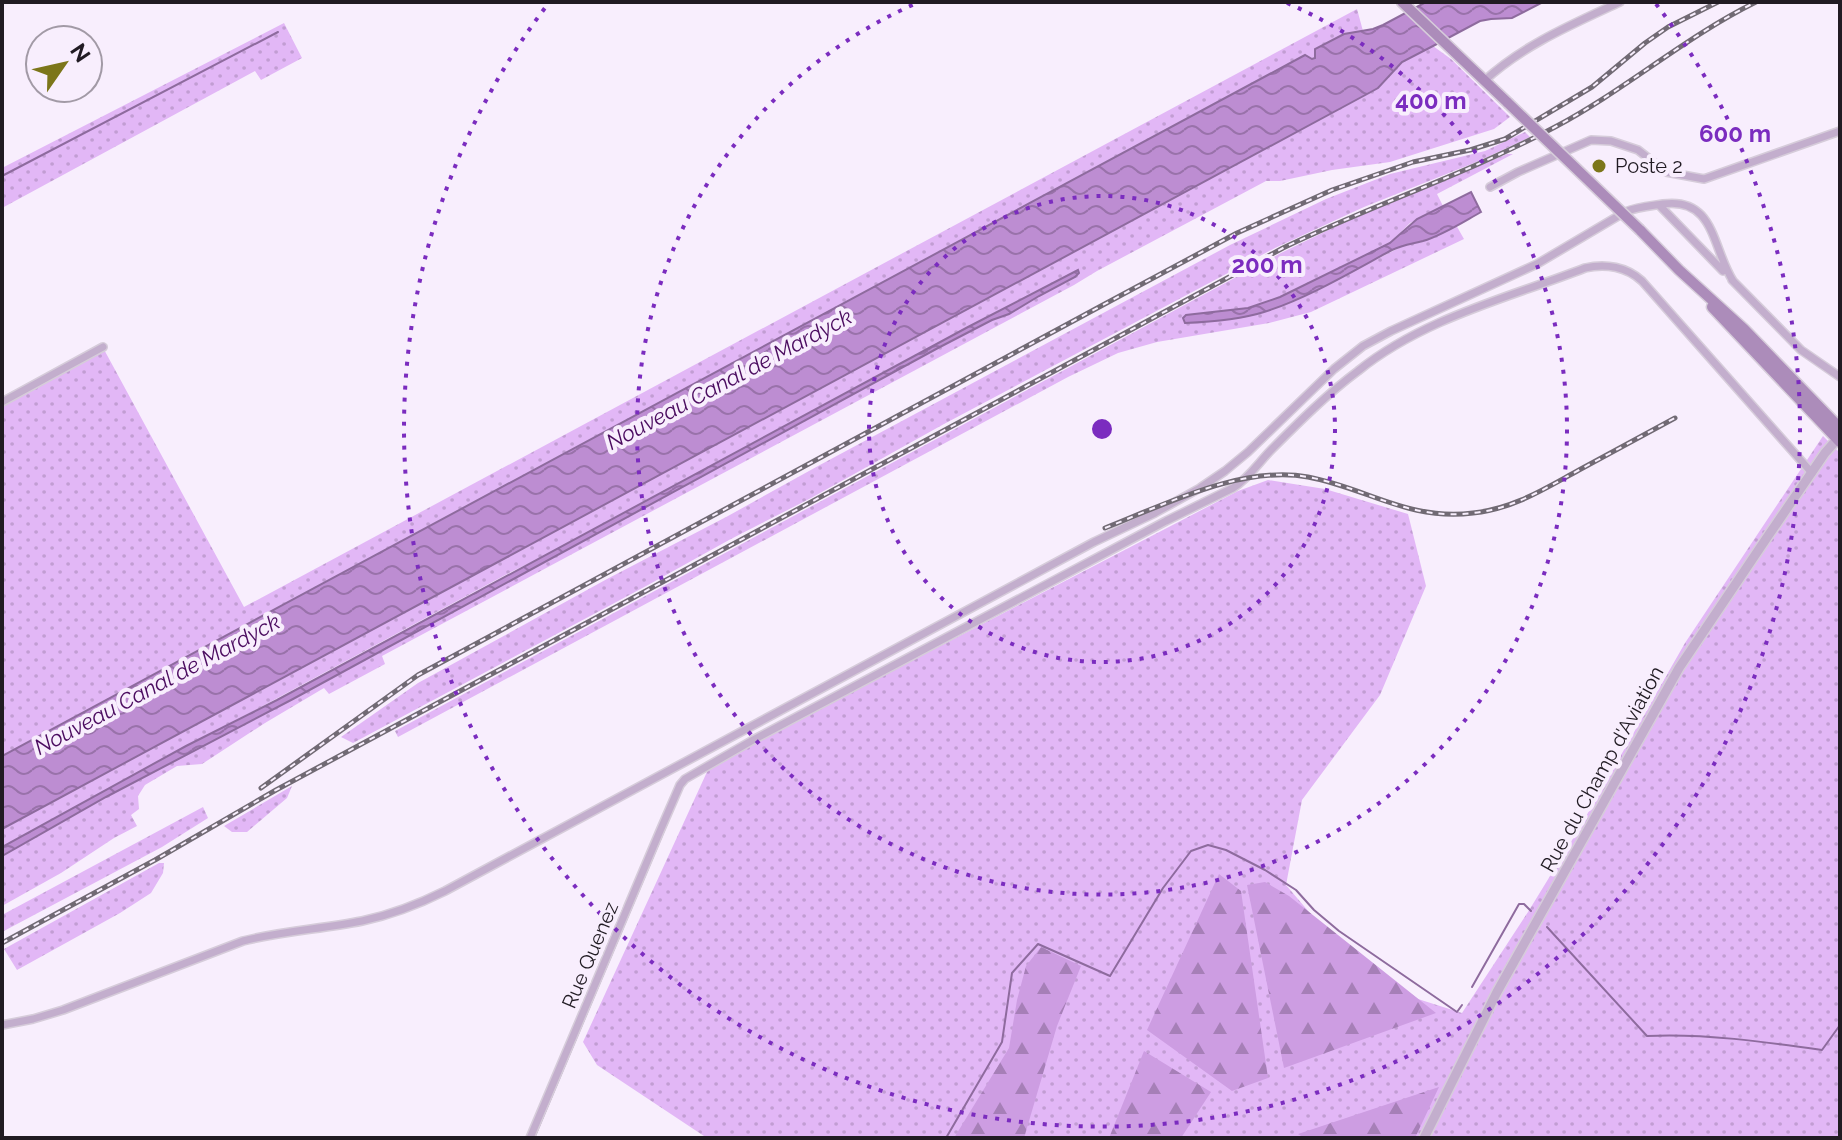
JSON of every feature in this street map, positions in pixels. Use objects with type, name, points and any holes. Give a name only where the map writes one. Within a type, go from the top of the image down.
[{"type":"main road","points":[[1402,2],[1640,230],[1736,334],[1839,436]]},
{"type":"street","points":[[1484,81],[1550,35],[1620,2]]},
{"type":"street","points":[[1490,187],[1591,140],[1611,141],[1638,150],[1666,172],[1704,179],[1840,131]]},
{"type":"street","points":[[2,1025],[63,1010],[236,943],[271,934],[364,920],[439,895],[1094,542],[1191,493],[1237,462],[1334,369],[1370,342],[1537,264],[1620,214],[1659,205],[1686,204],[1701,214],[1708,225],[1733,281]]},
{"type":"street","points":[[1659,205],[1796,346],[1840,377]]},
{"type":"street","name":"Rue Quenez","points":[[530,1138],[680,785],[688,776],[1237,486],[1336,388],[1383,352],[1418,331],[1585,268],[1616,267],[1635,274],[1812,473]]},
{"type":"street","points":[[2,402],[103,347]]},
{"type":"street","name":"Rue du Champ d'Aviation","points":[[1424,1138],[1503,981],[1674,678],[1715,613],[1839,436]]},
{"type":"shaded area","points":[[1357,9],[1363,31],[1344,34],[1315,49],[1312,60],[1305,55],[2,756],[2,397],[101,344],[244,607]]},
{"type":"shaded area","points":[[284,23],[302,58],[261,80],[255,71],[2,208],[2,168]]},
{"type":"shaded area","points":[[1433,46],[1451,59],[1510,117],[1494,129],[1390,162],[1266,181],[382,656],[385,664],[329,694],[324,688],[202,764],[177,766],[145,785],[138,796],[139,809],[131,815],[137,826],[2,906],[2,856],[938,348],[1009,314],[1075,277],[1078,271],[968,327],[2,847],[2,829],[1369,93],[1378,88],[1402,62]]},
{"type":"shaded area","points":[[1525,132],[1530,137],[1275,248],[353,743],[341,737],[418,683],[1230,245],[1326,199],[1390,174],[1485,151]]},
{"type":"shaded area","points":[[1513,154],[1437,194],[1443,206],[1410,223],[1390,243],[1280,297],[1248,308],[1186,315],[1234,319],[1262,313],[1287,304],[1407,244],[1422,242],[1456,225],[1464,239],[1311,312],[1269,323],[1157,342],[1118,353],[398,737],[395,731],[1281,253],[1353,218]]},
{"type":"shaded area","points":[[1823,436],[1840,453],[1840,1138],[707,1138],[597,1065],[583,1042],[712,761],[819,703],[942,645],[1238,491],[1268,480],[1325,489],[1408,514],[1426,586],[1380,695],[1302,800],[1286,885],[1326,932],[1418,999],[1462,1013],[1577,832],[1685,643]]},
{"type":"shaded area","points":[[292,786],[287,798],[247,832],[232,832],[224,826]]},
{"type":"shaded area","points":[[203,807],[208,818],[162,847],[2,932],[2,915]]},
{"type":"shaded area","points":[[164,863],[163,873],[151,893],[17,970],[4,949]]},
{"type":"green space","points":[[1219,874],[1241,891],[1268,1078],[1232,1091],[1147,1030]]},
{"type":"green space","points":[[1265,882],[1289,896],[1436,1013],[1284,1068],[1247,885]]},
{"type":"green space","points":[[1041,947],[1081,966],[1057,1026],[1024,1138],[954,1138],[1009,1048],[1026,966]]},
{"type":"green space","points":[[1144,1051],[1211,1092],[1181,1138],[1109,1138]]},
{"type":"green space","points":[[1439,1087],[1415,1138],[1304,1138],[1298,1134]]},
{"type":"water","name":"Nouveau Canal de Mardyck","points":[[1426,2],[1543,2],[1512,18],[1480,21],[1402,62],[1378,88],[1369,93],[2,829],[2,756],[1305,55],[1315,58],[1315,49],[1344,34],[1383,25]]},
{"type":"water","points":[[1471,192],[1481,212],[1438,235],[1392,250],[1313,292],[1264,312],[1225,320],[1185,323],[1183,318],[1186,315],[1248,308],[1280,297],[1390,243],[1417,219]]},
{"type":"water","points":[[1078,270],[1075,277],[1009,314],[938,348],[2,856],[2,847],[186,746]]},
{"type":"waterway","points":[[2,176],[278,32]]},
{"type":"waterway","points":[[534,1138],[668,821]]},
{"type":"waterway","points":[[946,1138],[1002,1042],[1012,973],[1038,944],[1110,976],[1163,888],[1191,851],[1208,845],[1226,850],[1265,870],[1296,890],[1339,931],[1457,1012],[1462,1005]]},
{"type":"waterway","points":[[1472,987],[1519,904],[1524,904],[1531,911]]},
{"type":"waterway","points":[[1547,927],[1647,1036],[1712,1037],[1822,1050],[1840,1025]]},
{"type":"railway","points":[[261,788],[418,675],[1101,306],[1237,233],[1332,190],[1413,162],[1505,139],[1592,87],[1668,27],[1718,2]]},
{"type":"railway","points":[[2,943],[276,790],[1283,248],[1488,160],[1555,127],[1606,97],[1704,31],[1756,2]]},
{"type":"railway","points":[[1105,528],[1205,489],[1257,477],[1283,475],[1329,482],[1428,512],[1488,511],[1541,491],[1675,418]]},
{"type":"place","name":"Poste 2","points":[[1599,166]]}]
